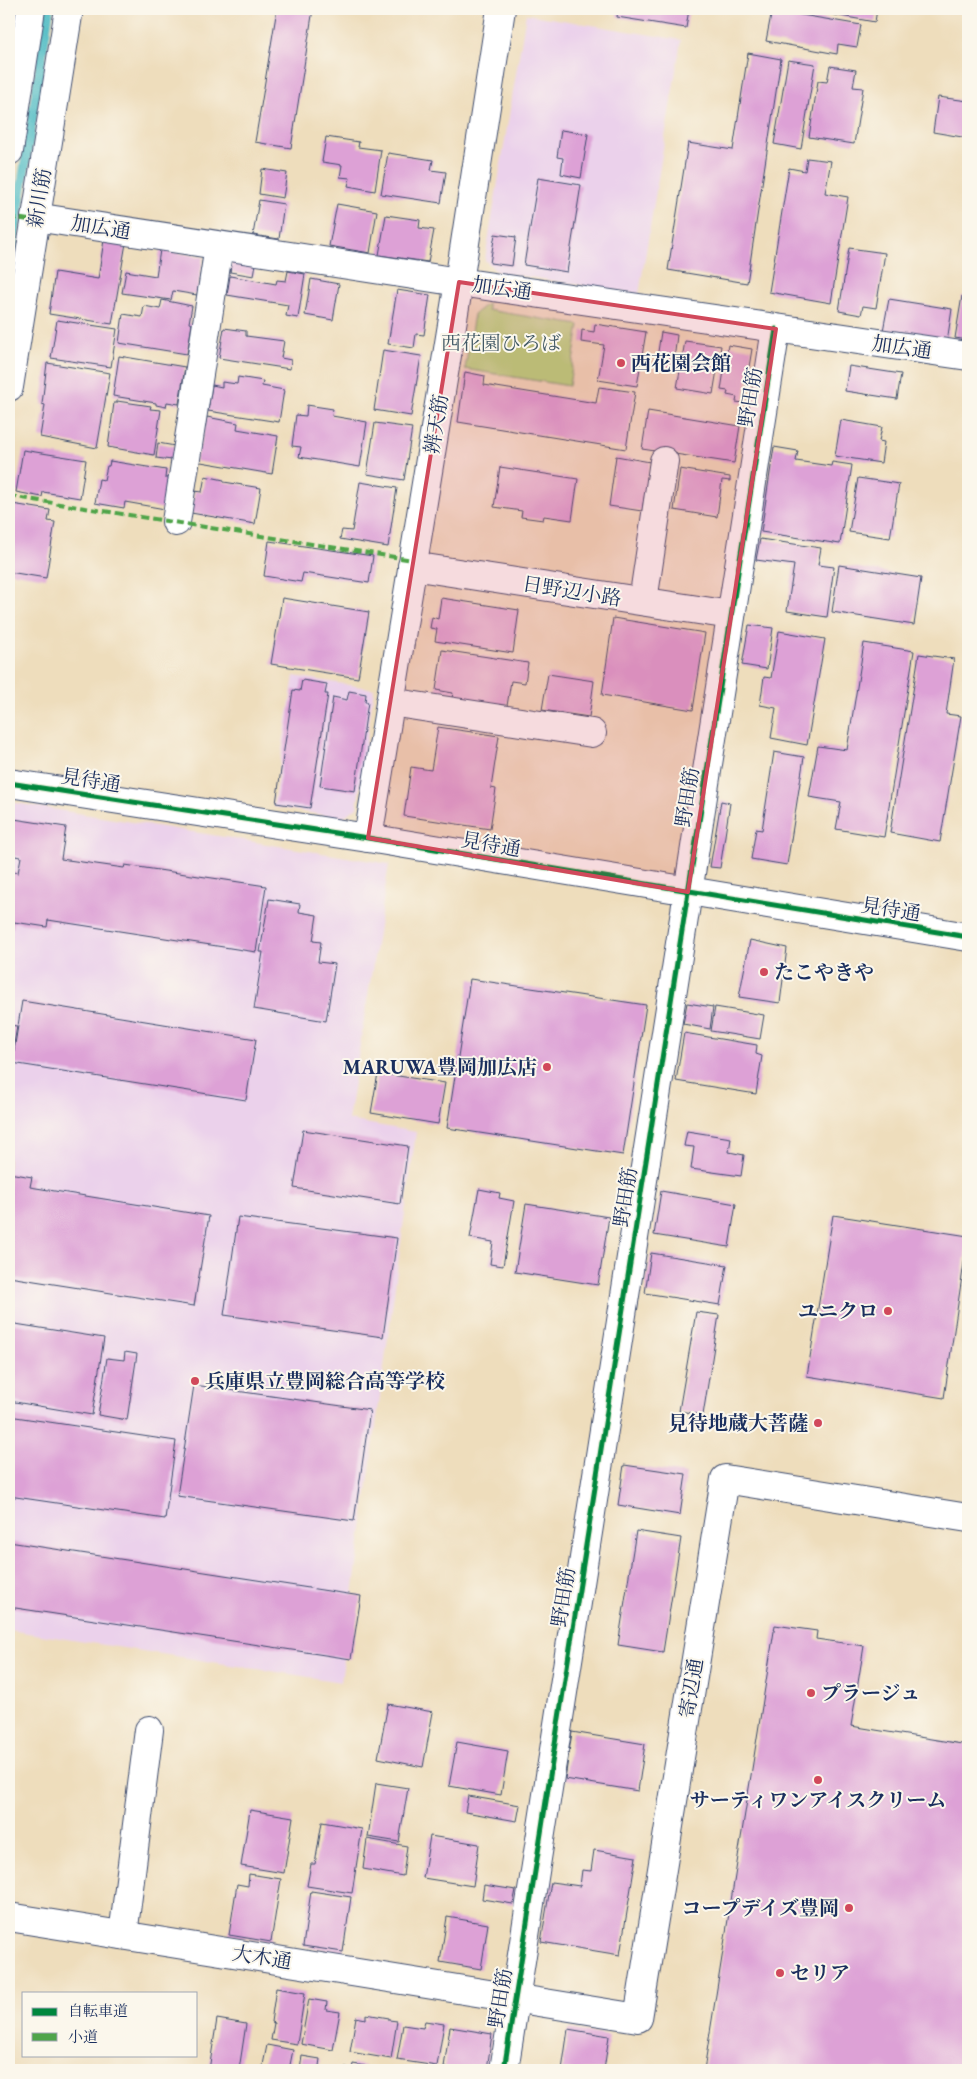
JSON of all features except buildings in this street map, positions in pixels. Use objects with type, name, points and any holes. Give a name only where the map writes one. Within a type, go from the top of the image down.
[{"type":"street","name":"新川筋","points":[[9,151],[31,9]]},
{"type":"street","name":"新川筋","points":[[9,387],[69,9]]},
{"type":"street","name":"辨天筋","points":[[368,838],[459,282],[501,9]]},
{"type":"street","name":"加広通","points":[[36,216],[219,246],[968,356]]},
{"type":"street","points":[[176,522],[219,246]]},
{"type":"street","name":"野田筋","points":[[504,2070],[776,329]]},
{"type":"street","points":[[643,601],[664,461]]},
{"type":"street","name":"日野辺小路","points":[[412,566],[731,615]]},
{"type":"street","points":[[390,702],[592,733]]},
{"type":"street","name":"見待通","points":[[9,783],[368,838],[968,937]]},
{"type":"street","name":"寄辺通","points":[[516,1997],[638,2018],[725,1479],[968,1518]]},
{"type":"street","points":[[123,1935],[149,1730]]},
{"type":"street","name":"大木通","points":[[9,1917],[516,1997]]},
{"type":"highlighted area","points":[[459,282],[776,329],[688,892],[368,838]]},
{"type":"shaded area","points":[[526,14],[681,40],[639,294],[497,272],[485,260]]},
{"type":"shaded area","points":[[294,676],[374,689],[357,807],[342,818],[273,807]]},
{"type":"shaded area","name":"兵庫県立豊岡総合高等学校","points":[[9,802],[389,864],[348,1120],[416,1132],[341,1682],[9,1630]]},
{"type":"green space","name":"西花園ひろば","points":[[488,303],[488,310],[579,325],[569,386],[465,369],[474,314]]},
{"type":"waterway","points":[[9,270],[49,9]]},
{"type":"marked path","points":[[9,217],[35,221]]},
{"type":"marked path","points":[[9,496],[413,560]]},
{"type":"cycle path","points":[[504,2070],[776,329]]},
{"type":"cycle path","points":[[9,783],[368,838],[968,937]]},
{"type":"place","name":"西花園会館","points":[[621,363]]},
{"type":"place","name":"たこやきや","points":[[764,972]]},
{"type":"place","name":"MARUWA豊岡加広店","points":[[547,1067]]},
{"type":"place","name":"ユニクロ","points":[[888,1311]]},
{"type":"place","name":"兵庫県立豊岡総合高等学校","points":[[195,1381]]},
{"type":"place","name":"見待地蔵大菩薩","points":[[818,1423]]},
{"type":"place","name":"プラージュ","points":[[811,1693]]},
{"type":"place","name":"サーティワンアイスクリーム","points":[[818,1780]]},
{"type":"place","name":"コープデイズ豊岡","points":[[849,1908]]},
{"type":"place","name":"セリア","points":[[780,1973]]}]
